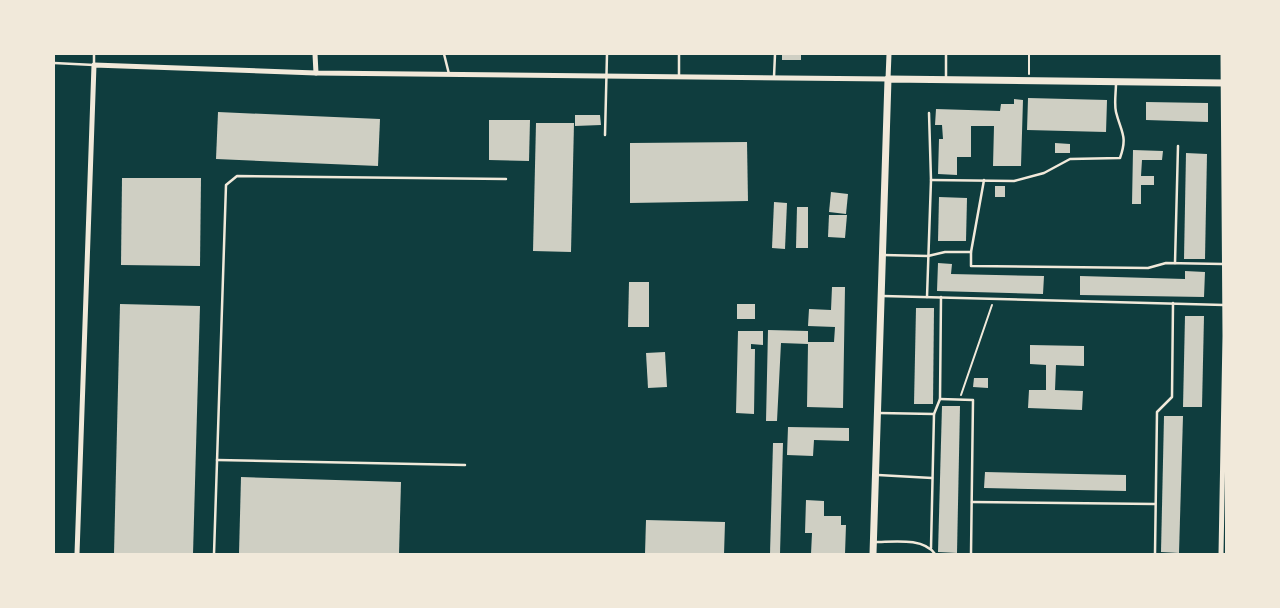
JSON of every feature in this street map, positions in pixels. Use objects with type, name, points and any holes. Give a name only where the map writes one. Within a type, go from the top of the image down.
[{"type":"street","points":[[314,54],[316,73]]},
{"type":"street","points":[[874,554],[889,54]]},
{"type":"street","points":[[1221,554],[1224,527],[1226,336],[1223,264],[1223,54]]},
{"type":"street","points":[[77,554],[94,65],[316,73],[1224,83]]},
{"type":"lane","points":[[54,63],[94,65],[94,54]]},
{"type":"lane","points":[[444,54],[449,74]]},
{"type":"lane","points":[[605,135],[607,54]]},
{"type":"lane","points":[[678,77],[679,54]]},
{"type":"lane","points":[[774,78],[775,54]]},
{"type":"lane","points":[[946,54],[946,80]]},
{"type":"lane","points":[[931,180],[984,179],[1014,181],[1044,173],[1070,160],[1120,158],[1124,148],[1123,127],[1116,111],[1116,82]]},
{"type":"lane","points":[[928,297],[931,180],[930,112]]},
{"type":"lane","points":[[1175,263],[1178,146]]},
{"type":"lane","points":[[214,554],[226,185],[237,176],[506,179]]},
{"type":"lane","points":[[984,179],[971,252],[971,266],[1148,268],[1166,263],[1223,264]]},
{"type":"lane","points":[[883,255],[928,256],[944,252],[971,252]]},
{"type":"lane","points":[[882,296],[1224,305]]},
{"type":"lane","points":[[931,548],[934,414],[940,399],[941,297]]},
{"type":"lane","points":[[1155,554],[1157,412],[1172,397],[1173,303]]},
{"type":"lane","points":[[940,399],[973,400],[971,554]]},
{"type":"lane","points":[[878,413],[934,414]]},
{"type":"lane","points":[[217,460],[465,465]]},
{"type":"lane","points":[[876,474],[933,478]]},
{"type":"lane","points":[[972,502],[1156,504]]},
{"type":"lane","points":[[874,542],[917,542],[931,548],[935,554]]},
{"type":"path","points":[[1028,81],[1029,54]]},
{"type":"path","points":[[960,399],[994,298]]},
{"type":"building","points":[[782,54],[801,54],[801,60],[782,60]]},
{"type":"building","points":[[1028,98],[1107,100],[1106,132],[1027,130]]},
{"type":"building","points":[[1014,99],[1023,100],[1021,166],[993,166],[994,126],[971,126],[971,157],[957,157],[957,175],[938,174],[939,139],[943,139],[942,125],[935,125],[936,109],[1000,111],[1001,104],[1014,104]]},
{"type":"building","points":[[1146,102],[1208,103],[1208,122],[1146,120]]},
{"type":"building","points":[[218,112],[380,119],[378,166],[216,159]]},
{"type":"building","points":[[575,115],[600,115],[601,125],[575,126]]},
{"type":"building","points":[[489,120],[530,120],[529,161],[489,160]]},
{"type":"building","points":[[536,123],[574,123],[571,252],[533,251]]},
{"type":"building","points":[[747,142],[748,201],[630,203],[630,143]]},
{"type":"building","points":[[1055,143],[1070,144],[1070,153],[1055,153]]},
{"type":"building","points":[[1133,150],[1163,151],[1162,160],[1142,160],[1141,176],[1154,176],[1154,185],[1141,185],[1141,204],[1132,204]]},
{"type":"building","points":[[1186,153],[1207,154],[1205,259],[1184,259]]},
{"type":"building","points":[[122,178],[201,178],[200,266],[121,265]]},
{"type":"building","points":[[995,186],[1005,186],[1005,197],[995,197]]},
{"type":"building","points":[[831,192],[848,194],[846,214],[829,212]]},
{"type":"building","points":[[939,197],[967,198],[966,241],[938,241]]},
{"type":"building","points":[[774,202],[787,203],[785,249],[772,248]]},
{"type":"building","points":[[797,207],[808,207],[808,248],[796,248]]},
{"type":"building","points":[[829,215],[847,215],[845,238],[828,237]]},
{"type":"building","points":[[938,263],[952,264],[951,274],[1044,276],[1043,294],[937,291]]},
{"type":"building","points":[[1185,271],[1205,272],[1204,297],[1080,295],[1080,276],[1185,279]]},
{"type":"building","points":[[629,282],[649,282],[649,327],[628,327]]},
{"type":"building","points":[[832,287],[845,287],[843,408],[807,407],[808,344],[781,343],[777,421],[766,421],[768,330],[808,331],[808,342],[834,342],[835,327],[808,326],[809,309],[831,310]]},
{"type":"building","points":[[120,304],[200,306],[193,554],[114,554]]},
{"type":"building","points":[[737,304],[755,304],[755,319],[737,319]]},
{"type":"building","points":[[916,308],[934,308],[933,404],[914,404]]},
{"type":"building","points":[[1185,316],[1204,316],[1202,407],[1183,407]]},
{"type":"building","points":[[738,331],[763,331],[763,345],[751,344],[751,349],[755,349],[754,414],[736,413]]},
{"type":"building","points":[[1030,345],[1084,346],[1084,366],[1056,365],[1055,390],[1083,391],[1082,410],[1028,408],[1029,390],[1046,390],[1046,365],[1030,364]]},
{"type":"building","points":[[665,352],[667,387],[648,388],[646,353]]},
{"type":"building","points":[[974,378],[988,378],[988,388],[973,387]]},
{"type":"building","points":[[942,406],[960,406],[957,553],[938,552]]},
{"type":"building","points":[[1164,416],[1183,416],[1179,553],[1161,552]]},
{"type":"building","points":[[788,427],[849,428],[849,441],[814,440],[813,456],[787,455]]},
{"type":"building","points":[[773,443],[783,443],[780,554],[770,554]]},
{"type":"building","points":[[985,472],[1126,475],[1126,491],[984,488]]},
{"type":"building","points":[[241,477],[401,482],[399,554],[239,554]]},
{"type":"building","points":[[806,500],[824,501],[824,516],[841,516],[841,525],[846,525],[845,554],[811,554],[812,533],[805,533]]},
{"type":"building","points":[[646,520],[725,522],[724,554],[645,554]]}]
